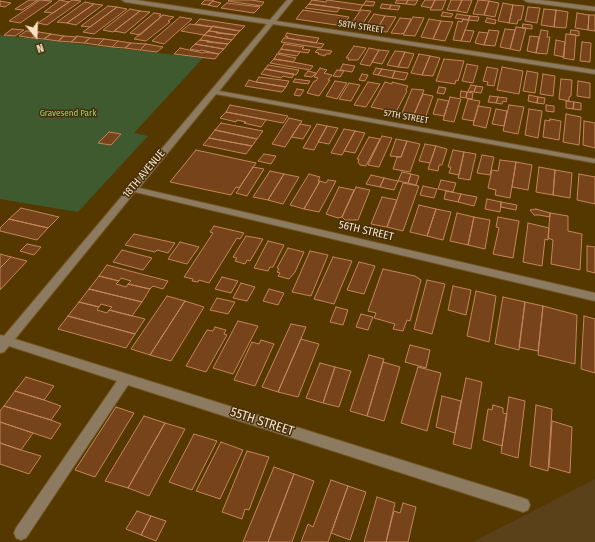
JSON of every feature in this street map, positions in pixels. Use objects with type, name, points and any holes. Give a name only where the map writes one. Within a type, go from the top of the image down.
[{"type":"street","name":"58TH STREET","points":[[125,0],[595,72]]},
{"type":"street","name":"18TH AVENUE","points":[[2,343],[290,0]]},
{"type":"street","points":[[527,0],[595,9]]},
{"type":"street","name":"57TH STREET","points":[[214,92],[595,161]]},
{"type":"street","name":"56TH STREET","points":[[132,189],[595,297]]},
{"type":"street","name":"55TH STREET","points":[[2,343],[126,378],[523,505]]},
{"type":"street","points":[[21,533],[126,378]]},
{"type":"shaded area","points":[[595,479],[595,542],[473,542]]},
{"type":"green space","name":"Gravesend Park","points":[[0,35],[203,58],[134,133],[148,136],[78,212],[0,199]]},
{"type":"building","points":[[29,0],[38,0],[22,10],[15,9]]},
{"type":"building","points":[[40,0],[52,1],[20,23],[9,21]]},
{"type":"building","points":[[60,0],[69,2],[53,13],[44,12]]},
{"type":"building","points":[[72,0],[81,1],[47,25],[38,23]]},
{"type":"building","points":[[205,0],[214,0],[209,5],[201,4]]},
{"type":"building","points":[[251,0],[264,2],[261,6],[228,1]]},
{"type":"building","points":[[312,0],[326,2],[327,0],[363,5],[359,11],[309,4]]},
{"type":"building","points":[[397,0],[408,0],[406,4],[395,3]]},
{"type":"building","points":[[408,0],[418,0],[415,5],[406,4]]},
{"type":"building","points":[[425,0],[435,0],[431,8],[421,6]]},
{"type":"building","points":[[435,0],[446,0],[442,10],[430,10]]},
{"type":"building","points":[[451,0],[462,0],[457,11],[447,10]]},
{"type":"building","points":[[462,0],[472,0],[467,13],[457,11]]},
{"type":"building","points":[[478,0],[489,1],[484,15],[473,14]]},
{"type":"building","points":[[0,1],[11,3],[5,7],[0,6]]},
{"type":"building","points":[[213,1],[221,3],[217,7],[208,5]]},
{"type":"building","points":[[366,1],[375,2],[373,6],[363,5]]},
{"type":"building","points":[[489,1],[499,3],[495,17],[484,15]]},
{"type":"building","points":[[85,2],[94,4],[67,23],[57,22]]},
{"type":"building","points":[[227,3],[260,7],[254,13],[221,8]]},
{"type":"building","points":[[503,3],[513,5],[509,23],[498,21]]},
{"type":"building","points":[[94,4],[103,5],[76,25],[67,23]]},
{"type":"building","points":[[309,4],[340,8],[337,12],[305,8]]},
{"type":"building","points":[[382,4],[391,5],[389,9],[380,8]]},
{"type":"building","points":[[391,5],[400,6],[398,10],[389,9]]},
{"type":"building","points":[[513,5],[524,6],[521,20],[518,20],[517,24],[509,23]]},
{"type":"building","points":[[108,6],[117,7],[90,27],[81,26]]},
{"type":"building","points":[[117,7],[127,9],[94,34],[83,32]]},
{"type":"building","points":[[528,7],[540,8],[537,23],[525,21]]},
{"type":"building","points":[[130,9],[140,11],[113,32],[103,30]]},
{"type":"building","points":[[544,9],[556,10],[554,27],[541,25]]},
{"type":"building","points":[[303,10],[349,17],[343,26],[296,19]]},
{"type":"building","points":[[361,10],[371,11],[360,28],[351,27],[352,25],[350,25]]},
{"type":"building","points":[[556,10],[568,12],[566,28],[554,27]]},
{"type":"building","points":[[140,11],[150,12],[125,33],[114,31]]},
{"type":"building","points":[[443,12],[453,14],[451,17],[441,16]]},
{"type":"building","points":[[154,13],[161,14],[159,16],[162,16],[140,35],[130,33]]},
{"type":"building","points":[[577,13],[589,15],[588,30],[575,28]]},
{"type":"building","points":[[374,14],[385,16],[377,29],[364,29]]},
{"type":"building","points":[[457,14],[470,16],[468,20],[455,18]]},
{"type":"building","points":[[163,15],[174,17],[146,41],[134,39]]},
{"type":"building","points":[[589,15],[595,15],[595,31],[588,30]]},
{"type":"building","points":[[385,16],[396,17],[387,32],[378,31],[379,29],[377,29]]},
{"type":"building","points":[[470,16],[479,17],[478,21],[468,20]]},
{"type":"building","points":[[180,17],[192,19],[164,44],[152,41]]},
{"type":"building","points":[[413,17],[424,18],[415,36],[403,35]]},
{"type":"building","points":[[400,18],[411,19],[404,33],[391,33]]},
{"type":"building","points":[[487,18],[496,20],[495,24],[485,22]]},
{"type":"building","points":[[200,19],[245,26],[240,31],[195,24]]},
{"type":"building","points":[[429,19],[441,21],[433,39],[421,37]]},
{"type":"building","points":[[463,19],[469,20],[461,41],[453,40],[458,21],[462,22]]},
{"type":"building","points":[[441,21],[453,22],[445,41],[433,39]]},
{"type":"building","points":[[190,24],[212,27],[204,35],[181,31]]},
{"type":"building","points":[[523,24],[532,25],[532,29],[522,28]]},
{"type":"building","points":[[213,26],[240,31],[236,35],[209,31]]},
{"type":"building","points":[[516,27],[526,28],[520,51],[510,49]]},
{"type":"building","points":[[12,29],[24,30],[15,36],[4,35]]},
{"type":"building","points":[[505,29],[515,30],[510,49],[500,47]]},
{"type":"building","points":[[465,30],[474,31],[470,42],[461,41]]},
{"type":"building","points":[[489,30],[499,31],[495,46],[484,45]]},
{"type":"building","points":[[541,30],[548,31],[547,37],[550,37],[547,54],[536,53]]},
{"type":"building","points":[[571,30],[579,31],[579,36],[570,34]]},
{"type":"building","points":[[26,31],[39,32],[32,38],[19,36]]},
{"type":"building","points":[[209,31],[236,35],[232,40],[204,35]]},
{"type":"building","points":[[39,32],[51,34],[44,39],[32,38]]},
{"type":"building","points":[[479,32],[488,33],[484,45],[475,43]]},
{"type":"building","points":[[287,33],[319,38],[316,43],[287,38],[288,37],[285,36]]},
{"type":"building","points":[[51,34],[64,36],[58,41],[44,39]]},
{"type":"building","points":[[566,34],[576,35],[574,60],[563,58]]},
{"type":"building","points":[[204,35],[232,40],[228,44],[200,40]]},
{"type":"building","points":[[64,36],[77,37],[71,42],[58,41]]},
{"type":"building","points":[[77,36],[90,38],[84,43],[71,42]]},
{"type":"building","points":[[530,36],[539,37],[536,53],[527,51]]},
{"type":"building","points":[[90,38],[104,39],[98,45],[84,43]]},
{"type":"building","points":[[284,38],[324,44],[321,48],[281,42]]},
{"type":"building","points":[[104,39],[118,41],[112,47],[98,45]]},
{"type":"building","points":[[200,40],[228,44],[224,49],[195,44]]},
{"type":"building","points":[[556,40],[565,42],[564,57],[554,55]]},
{"type":"building","points":[[118,41],[131,43],[125,48],[112,47]]},
{"type":"building","points":[[582,42],[591,43],[590,62],[580,61]]},
{"type":"building","points":[[131,43],[146,44],[140,50],[125,48]]},
{"type":"building","points":[[146,44],[163,47],[157,52],[140,50]]},
{"type":"building","points":[[195,44],[224,49],[219,54],[190,49]]},
{"type":"building","points":[[284,44],[304,47],[302,49],[310,50],[308,53],[281,49]]},
{"type":"building","points":[[354,46],[366,48],[358,60],[348,60],[349,58],[346,58]]},
{"type":"building","points":[[180,48],[203,53],[219,54],[215,59],[174,54]]},
{"type":"building","points":[[369,48],[379,50],[370,66],[360,64]]},
{"type":"building","points":[[281,49],[300,52],[297,56],[278,53]]},
{"type":"building","points":[[318,49],[332,51],[330,54],[326,54],[325,56],[315,52]]},
{"type":"building","points":[[379,50],[389,51],[382,64],[372,62]]},
{"type":"building","points":[[395,51],[405,52],[398,67],[387,65]]},
{"type":"building","points":[[405,52],[414,54],[408,68],[398,67]]},
{"type":"building","points":[[277,54],[296,58],[293,62],[274,59]]},
{"type":"building","points":[[419,54],[430,56],[422,75],[411,73]]},
{"type":"building","points":[[430,56],[440,58],[433,76],[422,75]]},
{"type":"building","points":[[274,59],[313,66],[310,70],[270,63]]},
{"type":"building","points":[[444,59],[464,61],[458,81],[456,80],[455,84],[436,81]]},
{"type":"building","points":[[343,64],[355,66],[352,72],[340,70]]},
{"type":"building","points":[[467,64],[478,66],[473,83],[462,81]]},
{"type":"building","points":[[268,65],[299,70],[296,75],[265,69]]},
{"type":"building","points":[[487,67],[498,69],[494,86],[487,85],[488,82],[483,81]]},
{"type":"building","points":[[502,67],[523,71],[519,94],[497,90]]},
{"type":"building","points":[[320,68],[327,70],[324,73],[332,75],[328,80],[330,80],[319,96],[307,93],[314,81],[318,78],[314,77]]},
{"type":"building","points":[[376,68],[382,69],[378,75],[373,74]]},
{"type":"building","points":[[265,69],[294,74],[292,78],[283,76],[281,78],[261,74]]},
{"type":"building","points":[[382,69],[395,71],[392,78],[378,75]]},
{"type":"building","points":[[337,70],[344,71],[340,77],[333,76]]},
{"type":"building","points":[[308,71],[316,73],[312,77],[304,76]]},
{"type":"building","points":[[395,71],[408,73],[405,80],[392,78]]},
{"type":"building","points":[[527,71],[538,73],[535,93],[523,91]]},
{"type":"building","points":[[362,74],[368,75],[365,81],[359,80]]},
{"type":"building","points":[[543,74],[555,76],[553,96],[540,94]]},
{"type":"building","points":[[259,77],[289,81],[286,87],[256,82]]},
{"type":"building","points":[[295,79],[310,81],[308,84],[293,82]]},
{"type":"building","points":[[561,79],[572,80],[571,96],[569,97],[569,101],[559,99]]},
{"type":"building","points":[[249,80],[286,87],[282,92],[245,86]]},
{"type":"building","points":[[335,81],[347,83],[337,99],[326,96]]},
{"type":"building","points":[[578,81],[590,83],[590,98],[577,96]]},
{"type":"building","points":[[368,82],[380,84],[366,107],[354,105]]},
{"type":"building","points":[[385,82],[408,86],[396,112],[371,107]]},
{"type":"building","points":[[349,83],[360,85],[351,101],[339,99]]},
{"type":"building","points":[[471,85],[476,86],[474,92],[468,91]]},
{"type":"building","points":[[476,86],[483,87],[481,93],[474,92]]},
{"type":"building","points":[[439,87],[446,88],[444,94],[437,93]]},
{"type":"building","points":[[297,89],[304,90],[300,96],[294,95]]},
{"type":"building","points":[[412,89],[424,90],[414,115],[402,113]]},
{"type":"building","points":[[461,91],[467,92],[466,98],[460,97]]},
{"type":"building","points":[[467,92],[473,93],[472,99],[466,98]]},
{"type":"building","points":[[423,94],[433,96],[426,116],[414,114]]},
{"type":"building","points":[[529,95],[538,97],[537,103],[528,101]]},
{"type":"building","points":[[490,96],[498,97],[496,103],[488,102]]},
{"type":"building","points":[[450,97],[461,99],[454,122],[443,120]]},
{"type":"building","points":[[498,97],[507,98],[506,102],[503,101],[502,104],[496,103]]},
{"type":"building","points":[[538,97],[545,98],[544,104],[537,103]]},
{"type":"building","points":[[438,99],[449,101],[444,116],[433,114]]},
{"type":"building","points":[[468,99],[480,101],[474,121],[462,119]]},
{"type":"building","points":[[566,101],[574,102],[573,109],[566,108]]},
{"type":"building","points":[[574,102],[581,103],[581,110],[573,109]]},
{"type":"building","points":[[230,105],[288,116],[283,123],[226,112]]},
{"type":"building","points":[[509,105],[524,107],[518,134],[503,131]]},
{"type":"building","points":[[546,105],[554,106],[554,112],[546,111]]},
{"type":"building","points":[[478,106],[491,108],[486,128],[473,125]]},
{"type":"building","points":[[496,109],[507,111],[504,126],[492,124]]},
{"type":"building","points":[[529,109],[542,111],[538,138],[525,135]]},
{"type":"building","points":[[226,112],[266,120],[261,127],[237,120],[236,122],[220,118]]},
{"type":"building","points":[[566,114],[581,117],[579,145],[563,142]]},
{"type":"building","points":[[289,118],[302,121],[285,147],[272,144]]},
{"type":"building","points":[[550,119],[561,121],[559,140],[543,137],[545,120],[550,121]]},
{"type":"building","points":[[584,121],[595,123],[595,148],[583,145]]},
{"type":"building","points":[[221,123],[263,131],[257,139],[215,130]]},
{"type":"building","points":[[300,124],[311,126],[303,139],[291,137]]},
{"type":"building","points":[[317,124],[327,126],[314,150],[303,148]]},
{"type":"building","points":[[327,126],[338,128],[329,144],[318,142]]},
{"type":"building","points":[[344,129],[355,131],[342,155],[331,153]]},
{"type":"building","points":[[215,130],[257,139],[252,146],[209,138]]},
{"type":"building","points":[[355,131],[365,133],[355,153],[344,151]]},
{"type":"building","points":[[109,132],[121,134],[111,145],[98,143]]},
{"type":"building","points":[[382,136],[392,138],[379,167],[368,165]]},
{"type":"building","points":[[369,137],[380,139],[366,166],[360,165],[358,162],[359,159],[357,159]]},
{"type":"building","points":[[209,138],[252,146],[246,154],[203,145]]},
{"type":"building","points":[[396,139],[407,141],[401,157],[390,156]]},
{"type":"building","points":[[407,141],[420,144],[410,172],[393,169],[397,157],[401,157]]},
{"type":"building","points":[[425,144],[436,146],[430,163],[419,161]]},
{"type":"building","points":[[436,146],[447,149],[442,165],[439,165],[438,171],[428,169]]},
{"type":"building","points":[[196,150],[256,163],[239,188],[236,187],[231,195],[170,182]]},
{"type":"building","points":[[453,150],[464,152],[459,175],[449,173],[451,167],[448,167]]},
{"type":"building","points":[[464,152],[476,154],[470,180],[458,178]]},
{"type":"building","points":[[264,154],[276,156],[271,164],[258,161]]},
{"type":"building","points":[[482,155],[494,157],[490,175],[477,173]]},
{"type":"building","points":[[500,160],[516,162],[510,198],[495,195],[496,190],[488,188],[492,170],[498,171]]},
{"type":"building","points":[[516,162],[532,165],[528,190],[512,187]]},
{"type":"building","points":[[253,167],[264,169],[247,196],[236,193]]},
{"type":"building","points":[[539,167],[555,170],[553,195],[536,192]]},
{"type":"building","points":[[555,170],[572,173],[570,198],[553,195]]},
{"type":"building","points":[[270,171],[284,174],[268,200],[253,197]]},
{"type":"building","points":[[402,172],[411,174],[408,183],[398,181]]},
{"type":"building","points":[[284,174],[299,177],[283,204],[268,200]]},
{"type":"building","points":[[309,174],[320,177],[318,181],[320,181],[304,209],[290,205]]},
{"type":"building","points":[[411,174],[419,176],[416,185],[408,183]]},
{"type":"building","points":[[579,174],[595,177],[595,204],[577,200]]},
{"type":"building","points":[[371,175],[384,178],[380,187],[366,184]]},
{"type":"building","points":[[384,178],[398,181],[394,190],[380,187]]},
{"type":"building","points":[[328,180],[336,181],[319,212],[304,209],[320,181],[326,183]]},
{"type":"building","points":[[441,180],[456,183],[453,192],[438,189]]},
{"type":"building","points":[[403,183],[419,186],[403,231],[387,227]]},
{"type":"building","points":[[423,186],[437,189],[434,198],[420,195]]},
{"type":"building","points":[[339,187],[354,190],[342,217],[338,218],[326,214]]},
{"type":"building","points":[[356,187],[370,190],[358,220],[345,220],[342,217]]},
{"type":"building","points":[[446,191],[461,194],[458,202],[444,199]]},
{"type":"building","points":[[461,194],[477,197],[474,206],[458,202]]},
{"type":"building","points":[[382,197],[397,200],[387,227],[371,224]]},
{"type":"building","points":[[487,199],[501,202],[500,212],[485,209]]},
{"type":"building","points":[[501,202],[517,205],[516,210],[501,207]]},
{"type":"building","points":[[419,205],[436,209],[427,236],[410,232]]},
{"type":"building","points":[[21,208],[59,217],[48,228],[9,219]]},
{"type":"building","points":[[436,209],[451,212],[443,240],[427,236]]},
{"type":"building","points":[[536,209],[550,213],[550,217],[534,215],[530,210]]},
{"type":"building","points":[[457,213],[474,217],[468,245],[450,241]]},
{"type":"building","points":[[550,213],[568,216],[568,231],[582,234],[580,270],[551,264],[553,240],[548,238]]},
{"type":"building","points":[[474,217],[490,220],[485,249],[468,245]]},
{"type":"building","points":[[498,217],[519,221],[513,258],[493,254],[499,228],[496,227]]},
{"type":"building","points":[[9,219],[48,228],[37,240],[0,231],[0,228]]},
{"type":"building","points":[[528,223],[549,228],[548,240],[545,239],[542,266],[523,262]]},
{"type":"building","points":[[214,226],[244,233],[240,239],[237,238],[209,283],[199,280],[198,282],[192,281],[193,279],[184,277],[213,233],[210,232]]},
{"type":"building","points":[[134,234],[175,243],[168,253],[157,250],[155,252],[125,245]]},
{"type":"building","points":[[246,236],[263,239],[250,261],[247,260],[245,264],[235,261],[237,258],[233,257]]},
{"type":"building","points":[[268,241],[284,245],[273,267],[270,267],[268,271],[254,268]]},
{"type":"building","points":[[180,242],[199,247],[187,264],[168,259]]},
{"type":"building","points":[[27,244],[41,247],[34,255],[20,251]]},
{"type":"building","points":[[587,246],[595,247],[595,273],[587,271]]},
{"type":"building","points":[[288,248],[304,252],[295,272],[289,279],[278,276],[280,273],[277,272],[279,269],[277,268]]},
{"type":"building","points":[[122,250],[152,258],[143,270],[113,262]]},
{"type":"building","points":[[310,251],[328,255],[311,296],[292,292]]},
{"type":"building","points":[[0,254],[11,257],[0,268]]},
{"type":"building","points":[[11,257],[27,261],[0,290],[0,268]]},
{"type":"building","points":[[333,257],[352,261],[334,304],[314,299]]},
{"type":"building","points":[[359,262],[375,266],[364,294],[347,290]]},
{"type":"building","points":[[107,265],[168,281],[163,289],[153,286],[150,289],[128,284],[131,281],[121,278],[119,281],[99,276]]},
{"type":"building","points":[[383,269],[415,276],[421,280],[410,321],[407,320],[403,331],[393,329],[395,324],[374,318],[376,313],[368,311]]},
{"type":"building","points":[[99,276],[119,281],[116,284],[126,287],[128,284],[150,289],[142,302],[89,289]]},
{"type":"building","points":[[222,277],[238,281],[231,293],[215,289]]},
{"type":"building","points":[[427,280],[445,284],[432,334],[414,329]]},
{"type":"building","points":[[241,283],[255,287],[247,301],[233,298]]},
{"type":"building","points":[[453,286],[471,290],[466,315],[448,310]]},
{"type":"building","points":[[89,289],[142,302],[132,316],[109,310],[112,307],[101,304],[99,307],[79,302]]},
{"type":"building","points":[[269,289],[284,293],[278,305],[263,301]]},
{"type":"building","points":[[476,291],[496,296],[489,342],[467,336]]},
{"type":"building","points":[[167,296],[185,301],[150,355],[131,349]]},
{"type":"building","points":[[503,297],[525,302],[519,350],[495,344]]},
{"type":"building","points":[[217,298],[235,302],[228,314],[210,310]]},
{"type":"building","points":[[185,301],[204,307],[171,361],[150,355]]},
{"type":"building","points":[[79,302],[99,307],[97,310],[107,313],[109,310],[145,319],[135,334],[68,316]]},
{"type":"building","points":[[525,302],[543,306],[538,351],[519,347]]},
{"type":"building","points":[[543,306],[577,315],[575,364],[538,355]]},
{"type":"building","points":[[336,307],[348,310],[343,325],[330,322]]},
{"type":"building","points":[[361,314],[373,317],[368,330],[356,327]]},
{"type":"building","points":[[68,316],[135,334],[126,348],[58,329]]},
{"type":"building","points":[[584,316],[595,319],[595,373],[581,369]]},
{"type":"building","points":[[238,321],[258,326],[233,374],[213,368]]},
{"type":"building","points":[[291,324],[306,327],[278,392],[262,387]]},
{"type":"building","points":[[215,327],[226,330],[224,334],[227,335],[206,372],[186,366],[207,330],[213,331]]},
{"type":"building","points":[[301,339],[319,344],[298,397],[278,392]]},
{"type":"building","points":[[261,340],[274,344],[255,386],[234,380],[252,342],[259,344]]},
{"type":"building","points":[[410,345],[430,350],[426,368],[405,362]]},
{"type":"building","points":[[369,355],[384,359],[367,416],[350,411]]},
{"type":"building","points":[[383,362],[400,367],[384,421],[367,416]]},
{"type":"building","points":[[320,363],[335,367],[323,403],[306,398]]},
{"type":"building","points":[[335,367],[351,371],[339,407],[323,403]]},
{"type":"building","points":[[418,367],[441,373],[427,431],[401,423]]},
{"type":"building","points":[[26,377],[54,386],[44,400],[15,391]]},
{"type":"building","points":[[466,378],[482,382],[471,449],[453,444]]},
{"type":"building","points":[[15,391],[61,406],[51,420],[4,406]]},
{"type":"building","points":[[442,396],[461,401],[455,433],[436,427]]},
{"type":"building","points":[[509,397],[525,401],[518,458],[501,453]]},
{"type":"building","points":[[493,405],[503,408],[503,413],[507,414],[502,446],[483,440],[488,409],[492,410]]},
{"type":"building","points":[[536,405],[552,409],[548,471],[530,466]]},
{"type":"building","points":[[4,406],[61,424],[51,439],[0,422],[0,411]]},
{"type":"building","points":[[116,407],[134,413],[95,477],[75,470]]},
{"type":"building","points":[[144,416],[165,423],[128,488],[105,481]]},
{"type":"building","points":[[552,421],[572,427],[570,473],[549,467]]},
{"type":"building","points":[[0,422],[33,433],[21,450],[0,443]]},
{"type":"building","points":[[165,423],[185,429],[149,496],[128,488]]},
{"type":"building","points":[[194,434],[217,441],[192,490],[169,482]]},
{"type":"building","points":[[221,442],[243,450],[220,499],[196,491]]},
{"type":"building","points":[[0,443],[41,456],[29,474],[0,464]]},
{"type":"building","points":[[247,451],[269,457],[249,510],[245,509],[242,519],[222,512]]},
{"type":"building","points":[[274,467],[294,474],[268,542],[243,542]]},
{"type":"building","points":[[294,474],[314,481],[292,542],[268,542]]},
{"type":"building","points":[[331,480],[348,486],[328,542],[301,542],[308,524],[313,527]]},
{"type":"building","points":[[348,486],[366,492],[350,540],[331,533]]},
{"type":"building","points":[[377,497],[395,503],[386,542],[364,542]]},
{"type":"building","points":[[403,503],[416,507],[408,542],[386,542],[394,511],[400,513]]},
{"type":"building","points":[[137,511],[151,516],[141,535],[126,529]]},
{"type":"building","points":[[151,516],[166,521],[156,541],[141,535]]}]
